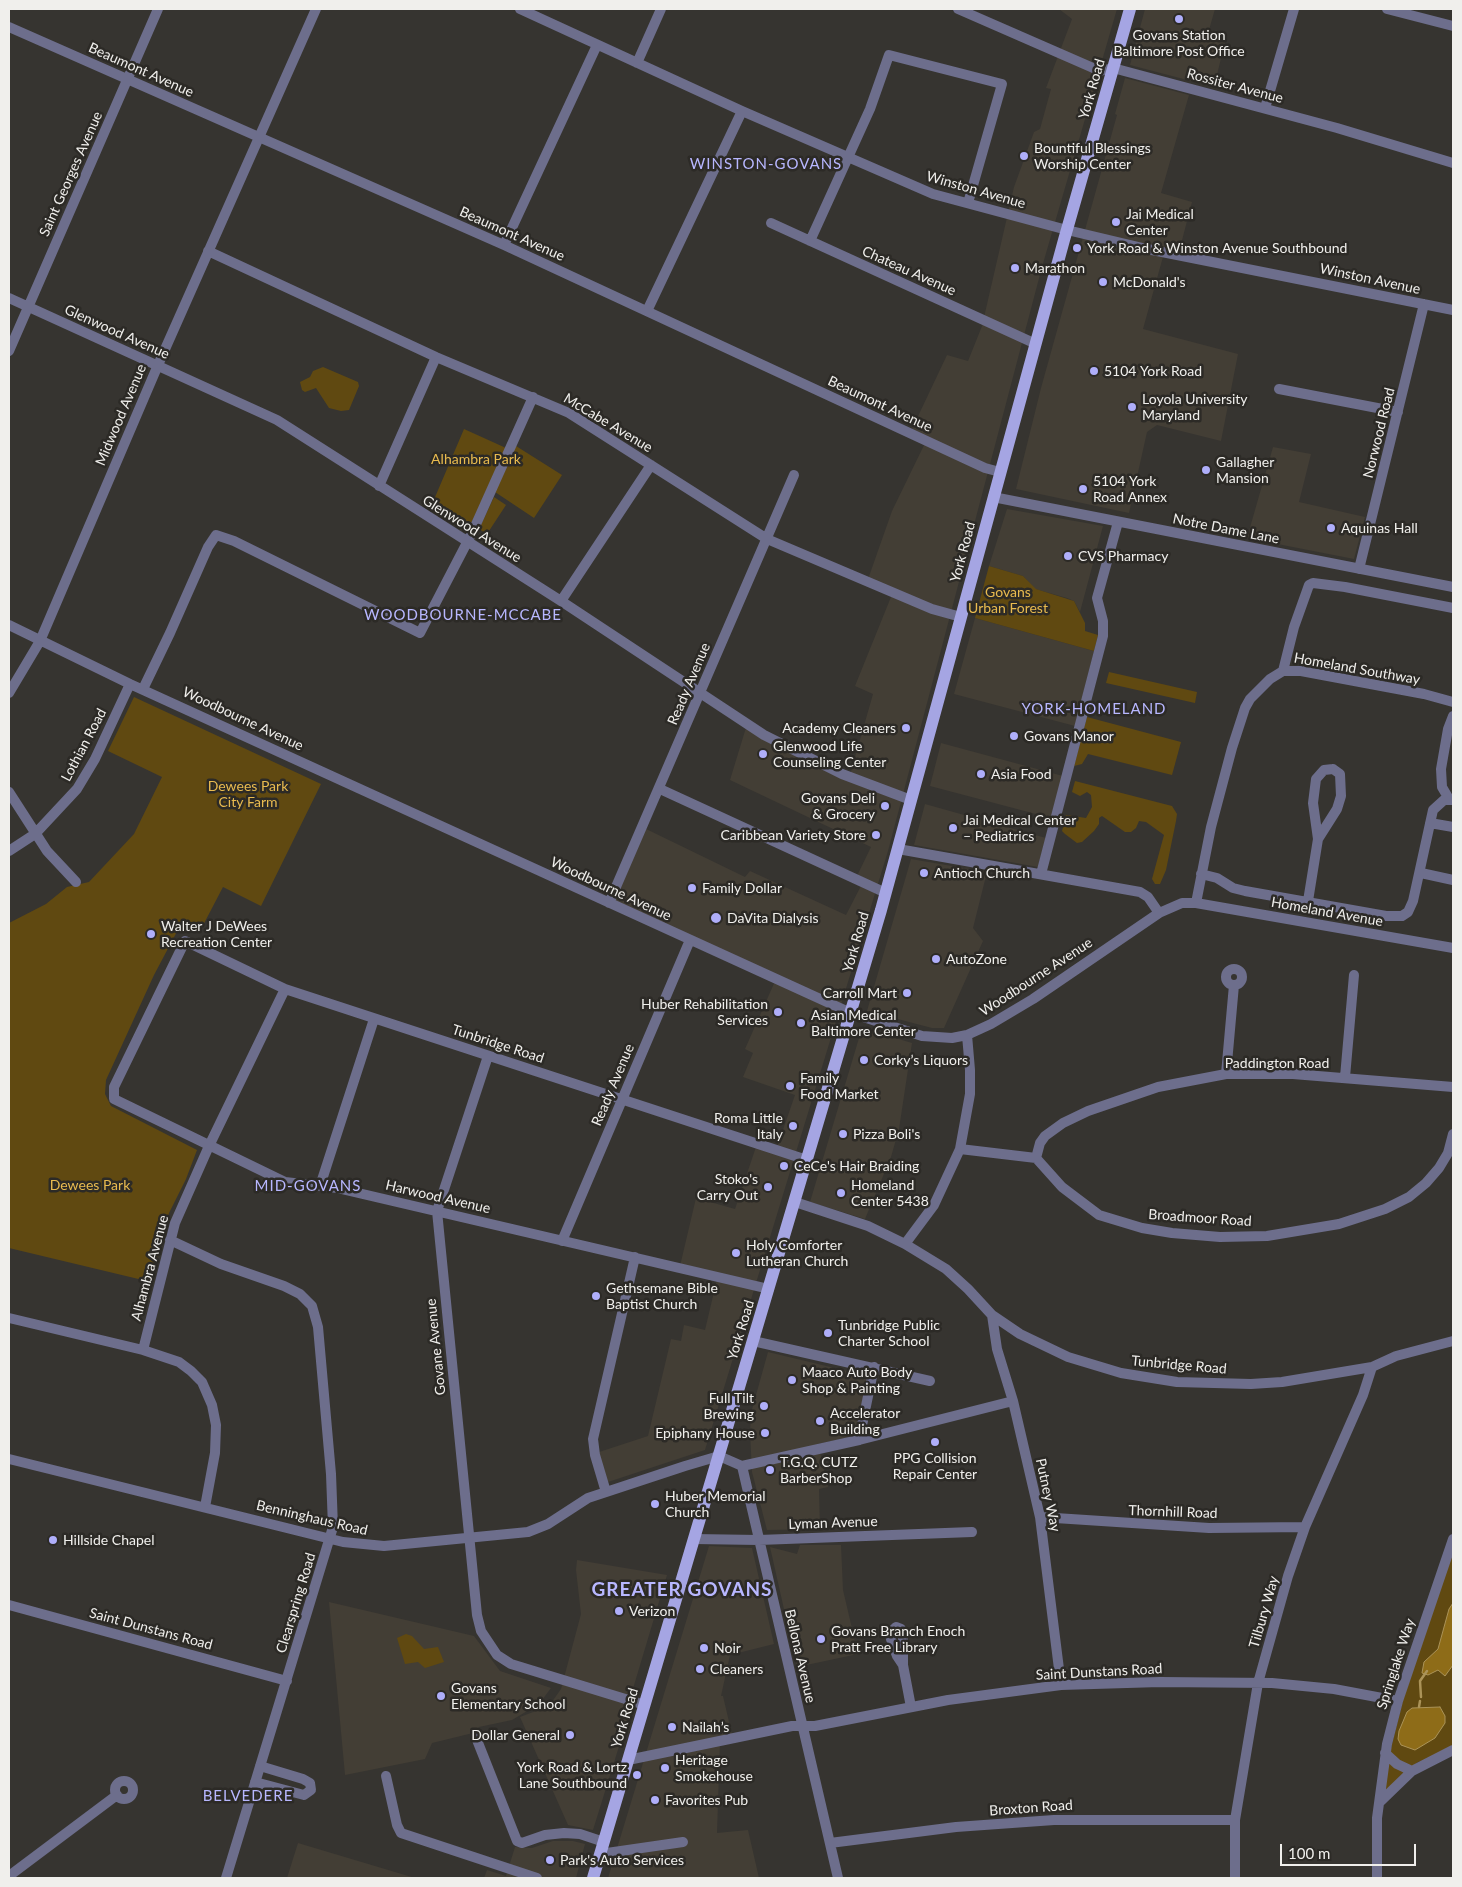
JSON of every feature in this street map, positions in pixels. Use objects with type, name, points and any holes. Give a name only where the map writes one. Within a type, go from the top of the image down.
[{"type":"main road","name":"York Road","points":[[593,1878],[886,893],[1000,472],[1130,9]]},
{"type":"street","name":"Saint Georges Avenue","points":[[9,351],[158,9]]},
{"type":"street","name":"Midwood Avenue","points":[[9,693],[40,642],[158,365],[316,9]]},
{"type":"street","name":"Winston Avenue","points":[[520,9],[742,111],[848,156],[919,189],[1067,230],[1147,249],[1453,310]]},
{"type":"street","points":[[636,63],[661,9]]},
{"type":"street","name":"Rossiter Avenue","points":[[958,9],[1100,71],[1113,68],[1265,108],[1453,163]]},
{"type":"street","points":[[1265,108],[1294,9]]},
{"type":"street","points":[[1387,9],[1405,11],[1453,26]]},
{"type":"street","name":"Beaumont Avenue","points":[[9,27],[128,78],[504,246],[985,468],[1000,472]]},
{"type":"street","points":[[504,246],[597,45]]},
{"type":"street","points":[[810,241],[870,110],[889,55],[1002,84],[968,203]]},
{"type":"street","points":[[647,312],[742,111]]},
{"type":"street","name":"Chateau Avenue","points":[[771,223],[1036,344]]},
{"type":"street","name":"McCabe Avenue","points":[[208,251],[436,357],[533,396],[568,413],[767,539],[932,610],[961,618]]},
{"type":"street","name":"Glenwood Avenue","points":[[9,298],[277,420],[561,601],[651,662],[700,691],[727,712],[791,750],[866,784],[911,800]]},
{"type":"street","name":"Norwood Road","points":[[1359,568],[1424,304]]},
{"type":"street","points":[[379,486],[436,357]]},
{"type":"street","points":[[1279,389],[1398,412]]},
{"type":"street","points":[[143,688],[208,547],[216,535],[234,541],[420,633],[466,542],[474,531],[533,396]]},
{"type":"street","points":[[561,601],[651,465]]},
{"type":"street","name":"Ready Avenue","points":[[609,903],[660,789],[700,691],[794,475]]},
{"type":"street","name":"Notre Dame Lane","points":[[993,498],[1453,586]]},
{"type":"street","points":[[1040,874],[1103,636],[1103,621],[1098,598],[1118,522]]},
{"type":"street","name":"Homeland Southway","points":[[1453,608],[1345,587],[1313,583],[1309,585],[1290,638],[1283,671],[1309,672],[1453,702]]},
{"type":"street","name":"Woodbourne Avenue","points":[[9,626],[130,684],[143,688],[851,1014],[922,1036],[941,1039],[967,1035],[1034,998],[1159,913],[1182,903],[1196,902]]},
{"type":"street","points":[[1196,902],[1201,874],[1232,748],[1245,708],[1260,689],[1283,671]]},
{"type":"street","name":"Lothian Road","points":[[9,851],[35,834],[70,798],[85,778],[130,684]]},
{"type":"street","points":[[1201,874],[1217,878],[1233,888],[1386,916],[1402,916],[1412,906],[1421,873],[1430,823],[1436,806],[1451,799],[1442,788],[1441,769],[1448,730],[1453,716]]},
{"type":"street","points":[[1308,901],[1318,839],[1313,802],[1316,779],[1324,770],[1333,770],[1340,774],[1341,796],[1337,809],[1318,839]]},
{"type":"street","points":[[660,789],[886,893]]},
{"type":"street","points":[[9,792],[54,860],[76,882]]},
{"type":"street","points":[[1430,823],[1453,827]]},
{"type":"street","points":[[898,849],[1140,892],[1148,897],[1159,913]]},
{"type":"street","points":[[1421,873],[1453,880]]},
{"type":"street","name":"Homeland Avenue","points":[[1196,902],[1453,948]]},
{"type":"street","name":"Ready Avenue","points":[[562,1240],[690,940]]},
{"type":"street","name":"Tunbridge Road","points":[[114,1099],[114,1086],[186,941],[285,989],[807,1160]]},
{"type":"street","points":[[1345,1077],[1354,975]]},
{"type":"street","points":[[1226,1074],[1234,985]]},
{"type":"street","name":"Alhambra Avenue","points":[[143,1350],[170,1240],[209,1146],[285,989]]},
{"type":"street","points":[[320,1186],[374,1019]]},
{"type":"street","points":[[905,1244],[934,1205],[960,1149],[970,1094],[967,1035]]},
{"type":"street","name":"Govane Avenue","points":[[488,1056],[437,1211],[477,1615],[486,1641],[502,1659],[518,1667],[645,1705]]},
{"type":"street","name":"Paddington Road","points":[[1036,1158],[1045,1136],[1064,1123],[1088,1111],[1158,1087],[1226,1074],[1293,1074],[1453,1087]]},
{"type":"street","name":"Harwood Avenue","points":[[114,1099],[285,1182],[336,1188],[769,1289]]},
{"type":"street","name":"Broadmoor Road","points":[[1036,1158],[1062,1187],[1099,1215],[1142,1228],[1172,1233],[1220,1237],[1267,1236],[1339,1224],[1385,1209],[1409,1197],[1426,1183],[1439,1168],[1448,1153],[1453,1134]]},
{"type":"street","points":[[960,1149],[1036,1158]]},
{"type":"street","name":"Tunbridge Road","points":[[795,1202],[868,1226],[905,1244],[946,1269],[992,1315],[1020,1334],[1068,1357],[1114,1372],[1177,1382],[1251,1384],[1282,1382],[1372,1367],[1396,1356],[1453,1341]]},
{"type":"street","name":"Clearspring Road","points":[[170,1240],[221,1264],[300,1294],[312,1306],[318,1327],[334,1514],[330,1538],[226,1878]]},
{"type":"street","points":[[606,1492],[596,1463],[593,1439],[635,1257]]},
{"type":"street","name":"Putney Way","points":[[992,1315],[997,1349],[1013,1401],[1040,1517],[1061,1685]]},
{"type":"street","points":[[9,1318],[143,1350],[179,1362],[202,1382],[209,1397],[217,1437],[205,1507]]},
{"type":"street","points":[[753,1342],[874,1367],[930,1381]]},
{"type":"street","points":[[859,1440],[874,1367]]},
{"type":"street","name":"Tilbury Way","points":[[1235,1878],[1235,1820],[1258,1683],[1288,1576],[1305,1527],[1363,1395],[1372,1367]]},
{"type":"street","points":[[719,1456],[742,1466],[859,1440],[1013,1401]]},
{"type":"street","name":"Benninghaus Road","points":[[9,1459],[330,1538],[384,1546],[470,1538],[536,1529],[588,1498],[719,1456]]},
{"type":"street","name":"Bellona Avenue","points":[[742,1466],[838,1878]]},
{"type":"street","name":"Thornhill Road","points":[[1040,1517],[1209,1528],[1305,1527]]},
{"type":"street","name":"Lyman Avenue","points":[[694,1539],[758,1540],[972,1532]]},
{"type":"street","name":"Springlake Way","points":[[1377,1878],[1377,1818],[1381,1801],[1380,1788],[1385,1754],[1398,1701],[1453,1539]]},
{"type":"street","name":"Saint Dunstans Road","points":[[9,1605],[286,1681]]},
{"type":"street","points":[[903,1665],[911,1707]]},
{"type":"street","name":"Saint Dunstans Road","points":[[628,1760],[792,1726],[815,1726],[911,1707],[1061,1685],[1160,1682],[1258,1683],[1334,1689],[1398,1701]]},
{"type":"street","points":[[475,1735],[516,1841],[522,1843],[545,1835],[564,1833],[580,1834],[602,1848],[683,1842]]},
{"type":"street","points":[[1381,1801],[1412,1772],[1452,1752]]},
{"type":"street","points":[[1385,1754],[1397,1764],[1412,1772]]},
{"type":"street","points":[[255,1782],[304,1795],[312,1790],[310,1783],[303,1779],[260,1766]]},
{"type":"street","points":[[386,1776],[397,1825],[401,1833],[537,1878]]},
{"type":"street","points":[[9,1876],[117,1795]]},
{"type":"street","name":"Broxton Road","points":[[830,1843],[956,1827],[1054,1820],[1235,1820]]},
{"type":"shaded area","points":[[1059,9],[1117,9],[1042,267],[888,851],[705,1450],[602,1484],[593,1454],[648,1436],[671,1339],[681,1341],[684,1325],[705,1330],[718,1275],[680,1266],[696,1198],[735,1209],[757,1144],[776,1150],[795,1095],[743,1077],[753,1053],[745,1049],[776,979],[611,902],[642,827],[745,877],[750,871],[846,915],[863,882],[856,878],[871,847],[730,780],[748,721],[850,775],[873,694],[855,686],[893,592],[867,582],[892,511],[927,439],[911,431],[947,355],[968,361],[982,326],[1014,187],[1034,132],[1040,129],[1051,89],[1046,88],[1072,19]]},
{"type":"shaded area","points":[[1145,9],[1215,9],[1209,30],[1212,34],[1226,38],[1214,87],[1130,65]]},
{"type":"shaded area","points":[[1125,78],[1189,95],[1161,193],[1192,202],[1180,248],[1166,246],[1143,329],[1238,354],[1221,441],[1157,425],[1147,432],[1129,513],[1016,489],[1041,388],[1117,115],[1115,114]]},
{"type":"shaded area","name":"Loyola University Maryland","points":[[1273,447],[1311,454],[1299,502],[1365,517],[1354,559],[1247,538]]},
{"type":"shaded area","points":[[1007,509],[1103,526],[1080,612],[1074,601],[1035,589],[1023,576],[989,566]]},
{"type":"shaded area","points":[[975,618],[1094,651],[1075,726],[954,694]]},
{"type":"shaded area","points":[[941,743],[1063,776],[1051,818],[930,786]]},
{"type":"shaded area","points":[[925,804],[1046,838],[1038,867],[914,845]]},
{"type":"shaded area","points":[[911,859],[987,872],[973,928],[983,941],[944,1028],[932,1028],[867,1011]]},
{"type":"shaded area","points":[[862,1028],[912,1043],[899,1129],[891,1157],[865,1219],[810,1202]]},
{"type":"shaded area","points":[[768,1352],[868,1376],[855,1436],[818,1444],[828,1487],[819,1489],[820,1529],[767,1530],[752,1472],[750,1432],[751,1413]]},
{"type":"shaded area","points":[[800,1545],[841,1545],[843,1590],[858,1654],[797,1667],[770,1547],[797,1554]]},
{"type":"shaded area","points":[[709,1546],[752,1548],[774,1644],[730,1655],[721,1696],[723,1696],[733,1739],[720,1743],[717,1833],[748,1830],[759,1878],[608,1878]]},
{"type":"shaded area","points":[[577,1560],[667,1575],[632,1692],[630,1711],[593,1830],[568,1825],[520,1717],[549,1706],[561,1689],[581,1614],[576,1570]]},
{"type":"shaded area","name":"Govans Elementary School","points":[[329,1602],[474,1636],[500,1671],[551,1688],[539,1704],[512,1720],[479,1727],[473,1733],[432,1743],[425,1759],[345,1775]]},
{"type":"shaded area","points":[[1453,1603],[1453,1665],[1445,1676],[1438,1670],[1428,1675],[1422,1673],[1424,1662],[1438,1649],[1449,1609]]},
{"type":"shaded area","points":[[1440,1707],[1445,1716],[1445,1723],[1435,1738],[1415,1750],[1401,1745],[1398,1739],[1399,1731],[1407,1712],[1412,1708]]},
{"type":"shaded area","points":[[553,1841],[573,1841],[585,1844],[576,1878],[484,1878],[487,1870],[506,1876],[515,1847],[532,1848]]},
{"type":"shaded area","points":[[298,1843],[415,1878],[287,1878]]},
{"type":"green space","points":[[323,367],[358,382],[359,386],[349,410],[341,411],[329,408],[316,388],[305,392],[302,390],[300,382],[310,377],[313,371]]},
{"type":"green space","name":"Alhambra Park","points":[[464,429],[506,448],[469,528],[464,531],[430,509]]},
{"type":"green space","name":"Alhambra Park","points":[[516,446],[562,475],[534,518],[495,492]]},
{"type":"green space","name":"Alhambra Park","points":[[494,497],[506,505],[487,534],[479,529]]},
{"type":"green space","name":"Govans Urban Forest","points":[[989,566],[1023,576],[1036,589],[1074,601],[1085,623],[1085,631],[1098,635],[1094,651],[975,618]]},
{"type":"green space","points":[[1109,672],[1197,692],[1195,703],[1106,683]]},
{"type":"green space","name":"Dewees Park","points":[[134,697],[321,784],[261,906],[223,887],[199,933],[181,924],[154,975],[106,1080],[105,1094],[111,1106],[197,1150],[186,1179],[169,1213],[151,1282],[9,1248],[9,923],[46,904],[67,887],[89,882],[134,834],[162,777],[108,751]]},
{"type":"green space","points":[[1087,717],[1181,742],[1172,775],[1088,754],[1082,764],[1074,766]]},
{"type":"green space","points":[[1075,781],[1172,806],[1177,814],[1176,821],[1166,870],[1160,884],[1155,884],[1152,879],[1164,835],[1146,822],[1139,821],[1136,828],[1131,832],[1125,832],[1102,816],[1099,818],[1099,824],[1094,831],[1082,842],[1077,843],[1062,831],[1066,815],[1086,818],[1092,807],[1091,795],[1087,792],[1080,796],[1072,792]]},
{"type":"green space","points":[[1453,1551],[1453,1751],[1418,1762],[1400,1776],[1389,1790],[1386,1789],[1386,1768],[1403,1700]]},
{"type":"green space","points":[[406,1634],[412,1636],[424,1649],[438,1647],[444,1662],[425,1668],[418,1662],[405,1664],[397,1638]]},
{"type":"waterway","points":[[1421,1697],[1420,1681],[1427,1671]]},
{"type":"waterway","points":[[1419,1707],[1420,1701]]},
{"type":"place","name":"Govans Station Baltimore Post Office","points":[[1179,19]]},
{"type":"place","name":"Bountiful Blessings Worship Center","points":[[1024,156]]},
{"type":"place","name":"Jai Medical Center","points":[[1116,222]]},
{"type":"place","name":"York Road & Winston Avenue Southbound","points":[[1077,248]]},
{"type":"place","name":"Marathon","points":[[1015,268]]},
{"type":"place","name":"McDonald's","points":[[1103,282]]},
{"type":"place","name":"5104 York Road","points":[[1094,371]]},
{"type":"place","name":"Loyola University Maryland","points":[[1132,407]]},
{"type":"place","name":"Gallagher Mansion","points":[[1206,470]]},
{"type":"place","name":"5104 York Road Annex","points":[[1083,489]]},
{"type":"place","name":"Aquinas Hall","points":[[1331,528]]},
{"type":"place","name":"CVS Pharmacy","points":[[1068,556]]},
{"type":"place","name":"Academy Cleaners","points":[[906,728]]},
{"type":"place","name":"Govans Manor","points":[[1014,736]]},
{"type":"place","name":"Glenwood Life Counseling Center","points":[[763,754]]},
{"type":"place","name":"Asia Food","points":[[981,774]]},
{"type":"place","name":"Govans Deli & Grocery","points":[[885,806]]},
{"type":"place","name":"Jai Medical Center – Pediatrics","points":[[953,828]]},
{"type":"place","name":"Caribbean Variety Store","points":[[876,835]]},
{"type":"place","name":"Antioch Church","points":[[924,873]]},
{"type":"place","name":"Family Dollar","points":[[692,888]]},
{"type":"place","name":"DaVita Dialysis","points":[[716,918]]},
{"type":"place","name":"Walter J DeWees Recreation Center","points":[[151,934]]},
{"type":"place","name":"AutoZone","points":[[936,959]]},
{"type":"place","name":"Carroll Mart","points":[[907,993]]},
{"type":"place","name":"Huber Rehabilitation Services","points":[[778,1012]]},
{"type":"place","name":"Asian Medical Baltimore Center","points":[[801,1023]]},
{"type":"place","name":"Corky’s Liquors","points":[[864,1060]]},
{"type":"place","name":"Family Food Market","points":[[790,1086]]},
{"type":"place","name":"Roma Little Italy","points":[[793,1126]]},
{"type":"place","name":"Pizza Boli's","points":[[843,1134]]},
{"type":"place","name":"CeCe's Hair Braiding","points":[[784,1166]]},
{"type":"place","name":"Stoko's Carry Out","points":[[768,1187]]},
{"type":"place","name":"Homeland Center 5438","points":[[841,1193]]},
{"type":"place","name":"Holy Comforter Lutheran Church","points":[[736,1253]]},
{"type":"place","name":"Gethsemane Bible Baptist Church","points":[[596,1296]]},
{"type":"place","name":"Tunbridge Public Charter School","points":[[828,1333]]},
{"type":"place","name":"Maaco Auto Body Shop & Painting","points":[[792,1380]]},
{"type":"place","name":"Full Tilt Brewing","points":[[764,1406]]},
{"type":"place","name":"Accelerator Building","points":[[820,1421]]},
{"type":"place","name":"Epiphany House","points":[[765,1433]]},
{"type":"place","name":"PPG Collision Repair Center","points":[[935,1442]]},
{"type":"place","name":"T.G.Q. CUTZ BarberShop","points":[[770,1470]]},
{"type":"place","name":"Huber Memorial Church","points":[[655,1504]]},
{"type":"place","name":"Hillside Chapel","points":[[53,1540]]},
{"type":"place","name":"Verizon","points":[[619,1611]]},
{"type":"place","name":"Govans Branch Enoch Pratt Free Library","points":[[821,1639]]},
{"type":"place","name":"Noir","points":[[704,1648]]},
{"type":"place","name":"Cleaners","points":[[700,1669]]},
{"type":"place","name":"Govans Elementary School","points":[[441,1696]]},
{"type":"place","name":"Nailah’s","points":[[672,1727]]},
{"type":"place","name":"Dollar General","points":[[570,1735]]},
{"type":"place","name":"Heritage Smokehouse","points":[[665,1768]]},
{"type":"place","name":"York Road & Lortz Lane Southbound","points":[[637,1775]]},
{"type":"place","name":"Favorites Pub","points":[[655,1800]]},
{"type":"place","name":"Park's Auto Services","points":[[550,1860]]},
{"type":"district","name":"WINSTON-GOVANS","points":[[766,164]]},
{"type":"district","name":"WOODBOURNE-MCCABE","points":[[463,615]]},
{"type":"district","name":"YORK-HOMELAND","points":[[1094,709]]},
{"type":"district","name":"MID-GOVANS","points":[[308,1186]]},
{"type":"district","name":"GREATER GOVANS","points":[[682,1590]]},
{"type":"district","name":"BELVEDERE","points":[[248,1796]]},
{"type":"park label","name":"Dewees Park City Farm","points":[[248,794]]}]
